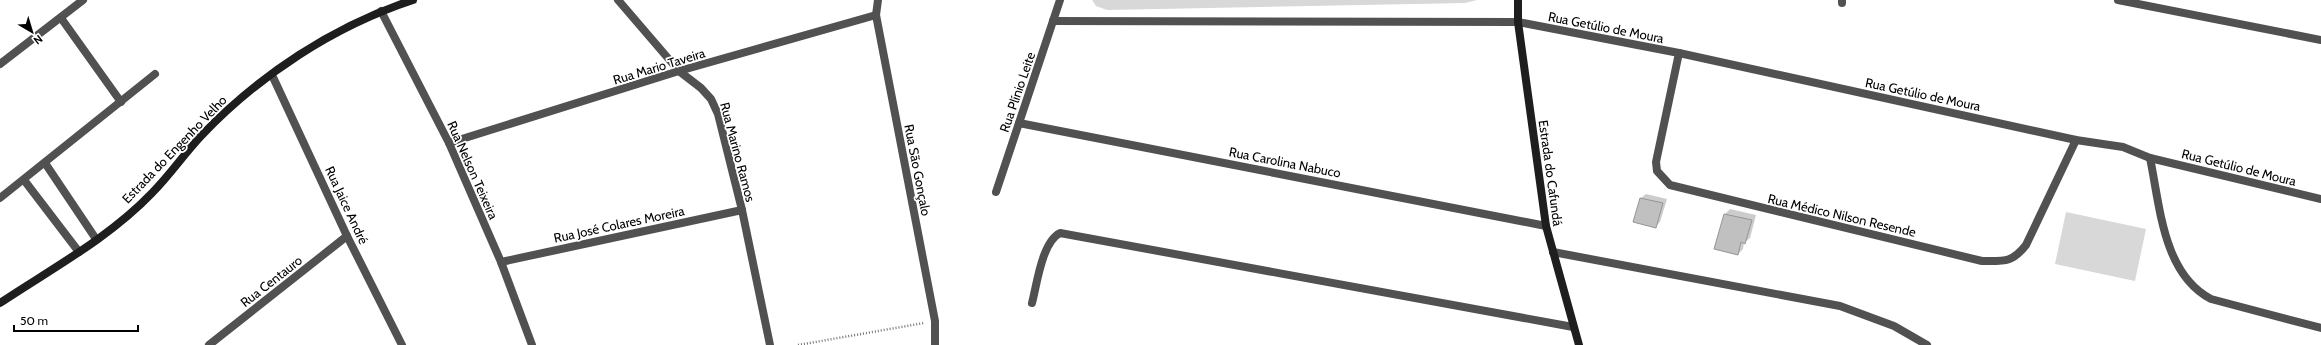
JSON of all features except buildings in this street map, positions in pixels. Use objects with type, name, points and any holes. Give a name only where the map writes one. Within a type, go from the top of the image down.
[{"type":"street","points":[[0,64],[83,0]]},
{"type":"street","name":"Estrada do Engenho Velho","points":[[0,303],[79,252],[152,193],[201,136],[230,108],[305,50],[381,10],[413,0]]},
{"type":"street","name":"Rua Marino Ramos","points":[[618,0],[678,71],[701,88],[712,99],[718,114],[742,210],[770,345]]},
{"type":"street","name":"Rua São Gonçalo","points":[[878,0],[876,15],[935,321],[935,345]]},
{"type":"street","name":"Rua Plínio Leite","points":[[996,192],[1060,0]]},
{"type":"street","name":"Estrada do Cafundá","points":[[1518,0],[1518,22],[1546,226],[1579,345]]},
{"type":"street","points":[[2118,0],[2321,40]]},
{"type":"street","name":"Rua Nelson Teixeira","points":[[381,10],[449,143],[501,262],[532,345]]},
{"type":"street","name":"Rua Mario Taveira","points":[[449,143],[678,71],[876,15]]},
{"type":"street","points":[[60,18],[121,102]]},
{"type":"street","name":"Rua Getúlio de Moura","points":[[1053,21],[1518,22],[1679,53],[2076,140],[2108,144],[2150,158],[2321,199]]},
{"type":"street","name":"Rua Médico Nilson Resende","points":[[1679,53],[1656,162],[1657,171],[1670,185],[1982,261],[2005,261],[2018,256],[2026,245],[2076,140]]},
{"type":"street","points":[[0,198],[155,74]]},
{"type":"street","name":"Rua Jaice André","points":[[272,75],[347,236],[402,345]]},
{"type":"street","name":"Rua Carolina Nabuco","points":[[1019,123],[1546,226]]},
{"type":"street","points":[[2150,158],[2171,254],[2185,279],[2199,293],[2211,299],[2321,328]]},
{"type":"street","points":[[45,163],[96,239]]},
{"type":"street","points":[[24,180],[79,252]]},
{"type":"street","name":"Rua José Colares Moreira","points":[[501,262],[742,210]]},
{"type":"street","points":[[1032,303],[1047,245],[1054,236],[1060,233],[1573,327]]},
{"type":"street","name":"Rua Centauro","points":[[209,345],[347,236]]},
{"type":"street","points":[[1553,252],[1840,306],[1894,326],[1927,345]]},
{"type":"path","points":[[798,345],[935,321]]},
{"type":"shaded area","points":[[1092,0],[1477,0],[1465,3],[1107,10],[1096,6]]},
{"type":"shaded area","points":[[2066,212],[2146,229],[2135,281],[2055,264]]}]
